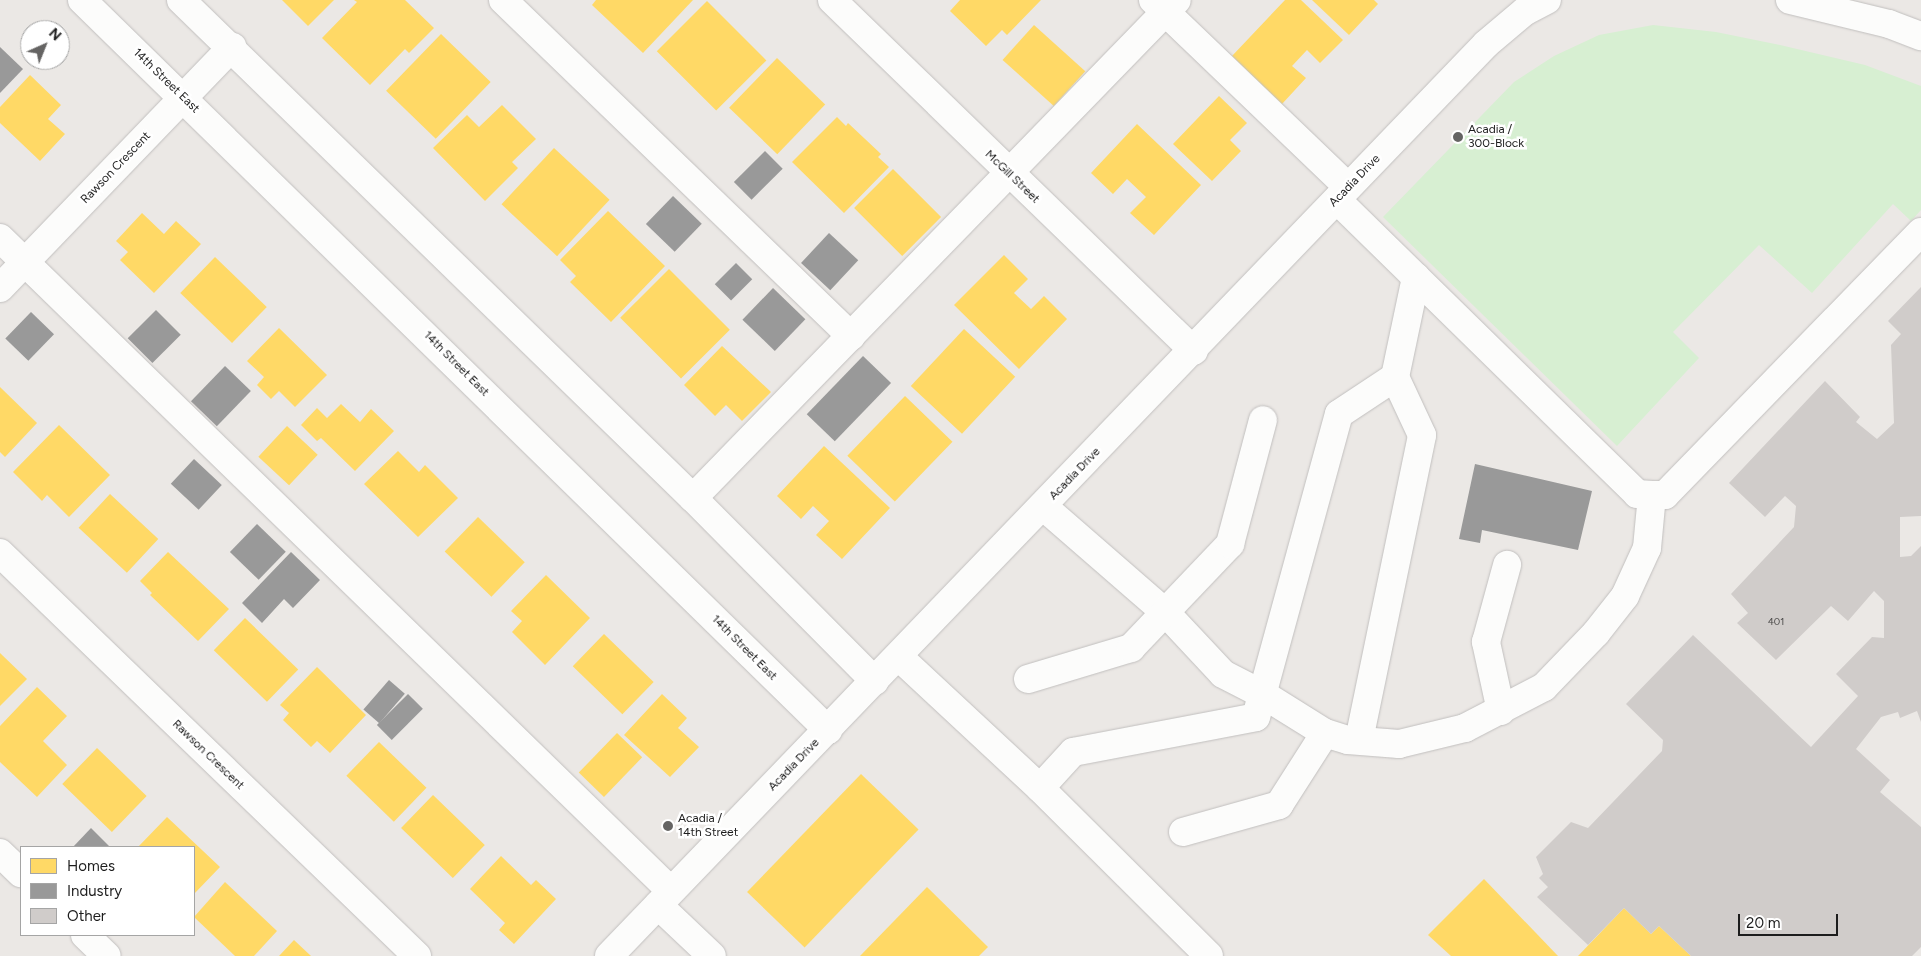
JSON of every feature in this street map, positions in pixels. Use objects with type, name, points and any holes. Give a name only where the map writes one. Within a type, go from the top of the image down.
[{"type":"street","name":"14th Street East","points":[[82,0],[184,97],[828,730]]},
{"type":"street","points":[[181,0],[232,47],[693,498],[875,681]]},
{"type":"street","points":[[503,0],[851,336]]},
{"type":"street","name":"Acadia Drive","points":[[609,956],[1044,507],[1486,44],[1524,12],[1547,0]]},
{"type":"street","points":[[1790,0],[1889,24],[1921,36]]},
{"type":"street","points":[[693,498],[1008,173],[1165,4],[1343,194],[1416,277],[1637,494],[1665,495],[1921,232]]},
{"type":"street","name":"McGill Street","points":[[846,5],[1008,173],[1194,351]]},
{"type":"street","name":"Rawson Crescent","points":[[0,288],[232,47]]},
{"type":"street","points":[[0,238],[664,898],[712,956]]},
{"type":"street","points":[[1359,740],[1422,435],[1395,377],[1416,277]]},
{"type":"street","points":[[1040,788],[1074,752],[1256,717],[1264,695],[1339,414],[1395,377]]},
{"type":"street","points":[[1028,678],[1131,648],[1230,544],[1263,420]]},
{"type":"street","points":[[1044,507],[1166,613],[1224,674],[1264,695],[1325,733],[1359,740],[1399,744],[1466,728],[1544,687],[1596,633],[1625,596],[1647,548],[1652,495]]},
{"type":"street","name":"Rawson Crescent","points":[[0,553],[417,956]]},
{"type":"street","points":[[1501,711],[1486,642],[1506,565]]},
{"type":"street","points":[[898,657],[1040,788],[1209,956]]},
{"type":"street","points":[[1183,832],[1279,805],[1325,733]]},
{"type":"street","points":[[0,853],[20,872]]},
{"type":"street","points":[[86,936],[107,956]]},
{"type":"green space","points":[[1653,25],[1716,32],[1780,45],[1865,65],[1921,86],[1921,210],[1911,221],[1893,204],[1812,293],[1759,245],[1673,332],[1699,358],[1617,446],[1383,217],[1514,82],[1554,56],[1599,35]]},
{"type":"building: Homes","points":[[282,0],[334,0],[308,26]]},
{"type":"building: Homes","points":[[354,0],[405,0],[434,28],[409,53],[405,49],[370,85],[322,38],[357,2]]},
{"type":"building: Homes","points":[[596,0],[693,0],[643,53],[592,5]]},
{"type":"building: Homes","points":[[960,0],[1041,0],[1007,35],[1002,30],[986,46],[950,11]]},
{"type":"building: Homes","points":[[1285,0],[1301,0],[1343,40],[1320,63],[1307,50],[1292,66],[1306,78],[1282,104],[1232,56]]},
{"type":"building: Homes","points":[[1312,0],[1374,0],[1378,4],[1349,35]]},
{"type":"building: Homes","points":[[707,1],[766,60],[716,111],[657,51]]},
{"type":"building: Homes","points":[[1034,25],[1085,71],[1054,106],[1003,60]]},
{"type":"building: Homes","points":[[441,34],[491,82],[436,139],[386,91]]},
{"type":"building: Homes","points":[[777,58],[825,105],[777,154],[729,108]]},
{"type":"building: Homes","points":[[30,75],[61,105],[48,119],[65,134],[40,161],[0,123],[0,107]]},
{"type":"building: Homes","points":[[1219,96],[1247,123],[1230,140],[1241,151],[1212,181],[1173,144]]},
{"type":"building: Homes","points":[[502,105],[536,139],[512,162],[518,168],[485,201],[433,148],[467,115],[479,127]]},
{"type":"building: Homes","points":[[837,117],[846,126],[848,123],[881,154],[878,157],[889,167],[844,213],[792,162]]},
{"type":"building: Homes","points":[[1137,124],[1201,185],[1154,235],[1130,213],[1146,197],[1127,179],[1113,194],[1091,173]]},
{"type":"building: Homes","points":[[554,148],[610,200],[557,256],[501,204]]},
{"type":"building: Homes","points":[[893,169],[941,217],[902,256],[854,208]]},
{"type":"building: Homes","points":[[608,211],[665,266],[611,322],[570,282],[576,276],[560,260]]},
{"type":"building: Homes","points":[[142,213],[164,234],[176,221],[201,244],[154,293],[120,260],[128,252],[116,241]]},
{"type":"building: Homes","points":[[1004,255],[1028,279],[1014,293],[1031,309],[1044,296],[1067,319],[1019,369],[954,305]]},
{"type":"building: Homes","points":[[215,257],[267,307],[232,343],[180,293]]},
{"type":"building: Homes","points":[[669,269],[730,330],[681,379],[620,318]]},
{"type":"building: Homes","points":[[279,328],[327,375],[295,407],[279,391],[271,399],[257,385],[264,377],[247,361]]},
{"type":"building: Homes","points":[[964,329],[1015,377],[962,434],[911,386]]},
{"type":"building: Homes","points":[[722,346],[771,392],[742,421],[726,405],[715,416],[684,385]]},
{"type":"building: Homes","points":[[0,387],[37,423],[5,457],[0,452]]},
{"type":"building: Homes","points":[[905,396],[952,442],[895,502],[847,456]]},
{"type":"building: Homes","points":[[341,404],[360,422],[371,409],[394,431],[355,471],[321,438],[317,441],[301,425],[317,408],[327,418]]},
{"type":"building: Homes","points":[[59,425],[110,475],[69,517],[47,495],[42,501],[13,472]]},
{"type":"building: Homes","points":[[287,426],[318,455],[289,485],[258,457]]},
{"type":"building: Homes","points":[[824,446],[890,508],[842,559],[816,535],[829,521],[813,506],[801,519],[777,496]]},
{"type":"building: Homes","points":[[398,451],[419,472],[425,465],[458,498],[418,537],[364,484]]},
{"type":"building: Homes","points":[[110,494],[158,539],[127,573],[79,528]]},
{"type":"building: Homes","points":[[478,517],[525,562],[491,597],[445,552]]},
{"type":"building: Homes","points":[[168,552],[229,609],[198,641],[150,595],[152,593],[140,581]]},
{"type":"building: Homes","points":[[546,575],[590,618],[545,665],[512,632],[522,621],[511,611]]},
{"type":"building: Homes","points":[[245,618],[298,669],[267,702],[214,650]]},
{"type":"building: Homes","points":[[604,634],[654,682],[622,714],[573,666]]},
{"type":"building: Homes","points":[[0,653],[27,679],[0,706]]},
{"type":"building: Homes","points":[[317,667],[366,715],[330,753],[317,741],[311,747],[283,720],[289,713],[280,705]]},
{"type":"building: Homes","points":[[37,687],[67,716],[43,741],[67,765],[37,797],[0,762],[0,726]]},
{"type":"building: Homes","points":[[662,694],[687,718],[678,728],[699,747],[670,777],[624,735]]},
{"type":"building: Homes","points":[[617,733],[642,757],[604,797],[579,773]]},
{"type":"building: Homes","points":[[379,742],[426,788],[394,822],[346,776]]},
{"type":"building: Homes","points":[[97,748],[147,796],[112,832],[62,784]]},
{"type":"building: Homes","points":[[861,774],[919,830],[805,948],[747,892]]},
{"type":"building: Homes","points":[[433,795],[485,845],[453,878],[401,828]]},
{"type":"building: Homes","points":[[167,817],[220,867],[195,893],[195,846],[139,846]]},
{"type":"building: Homes","points":[[501,856],[531,885],[536,880],[556,899],[514,944],[499,930],[505,923],[470,889]]},
{"type":"building: Homes","points":[[1484,879],[1558,956],[1451,956],[1428,935]]},
{"type":"building: Homes","points":[[225,882],[277,931],[254,956],[235,956],[195,916]]},
{"type":"building: Homes","points":[[927,887],[988,947],[979,956],[860,956]]},
{"type":"building: Homes","points":[[1624,908],[1651,934],[1659,926],[1691,956],[1578,956]]},
{"type":"building: Homes","points":[[294,940],[311,956],[279,956]]},
{"type":"building: Industry","points":[[0,47],[22,70],[0,93]]},
{"type":"building: Industry","points":[[765,151],[783,169],[752,200],[734,182]]},
{"type":"building: Industry","points":[[673,196],[702,224],[675,252],[646,224]]},
{"type":"building: Industry","points":[[829,233],[858,260],[830,290],[801,263]]},
{"type":"building: Industry","points":[[736,263],[752,279],[731,300],[715,284]]},
{"type":"building: Industry","points":[[773,288],[805,319],[775,351],[742,320]]},
{"type":"building: Industry","points":[[156,310],[181,335],[152,363],[128,338]]},
{"type":"building: Industry","points":[[31,312],[54,334],[28,361],[5,339]]},
{"type":"building: Industry","points":[[863,356],[891,383],[835,441],[807,414]]},
{"type":"building: Industry","points":[[225,366],[251,391],[217,426],[191,401]]},
{"type":"building: Industry","points":[[194,459],[222,485],[199,510],[171,484]]},
{"type":"building: Industry","points":[[1475,464],[1592,491],[1578,550],[1482,530],[1480,543],[1459,539]]},
{"type":"building: Industry","points":[[257,524],[286,552],[259,580],[230,552]]},
{"type":"building: Industry","points":[[291,552],[320,580],[293,608],[284,599],[262,623],[242,603]]},
{"type":"building: Industry","points":[[389,680],[405,694],[379,723],[363,709]]},
{"type":"building: Industry","points":[[408,694],[423,709],[392,740],[377,725]]},
{"type":"building: Industry","points":[[91,828],[109,846],[74,846]]},
{"type":"building: Other","points":[[1921,287],[1921,516],[1900,517],[1900,557],[1911,556],[1921,546],[1921,722],[1917,711],[1900,718],[1898,712],[1881,717],[1856,749],[1890,780],[1880,792],[1921,827],[1921,947],[1912,956],[1691,956],[1659,926],[1651,934],[1624,908],[1588,945],[1537,897],[1548,887],[1539,878],[1543,874],[1536,857],[1571,822],[1588,828],[1662,751],[1663,740],[1626,704],[1693,635],[1811,747],[1858,696],[1836,674],[1872,637],[1884,638],[1884,601],[1874,591],[1848,621],[1831,606],[1776,660],[1737,623],[1748,613],[1731,594],[1794,527],[1796,506],[1785,496],[1765,517],[1729,483],[1825,381],[1860,417],[1856,422],[1877,439],[1894,423],[1891,345],[1901,334],[1888,321]]},
{"type":"place","name":"Acadia / 300-Block","points":[[1458,137]]},
{"type":"place","name":"Acadia / 14th Street","points":[[668,826]]}]
